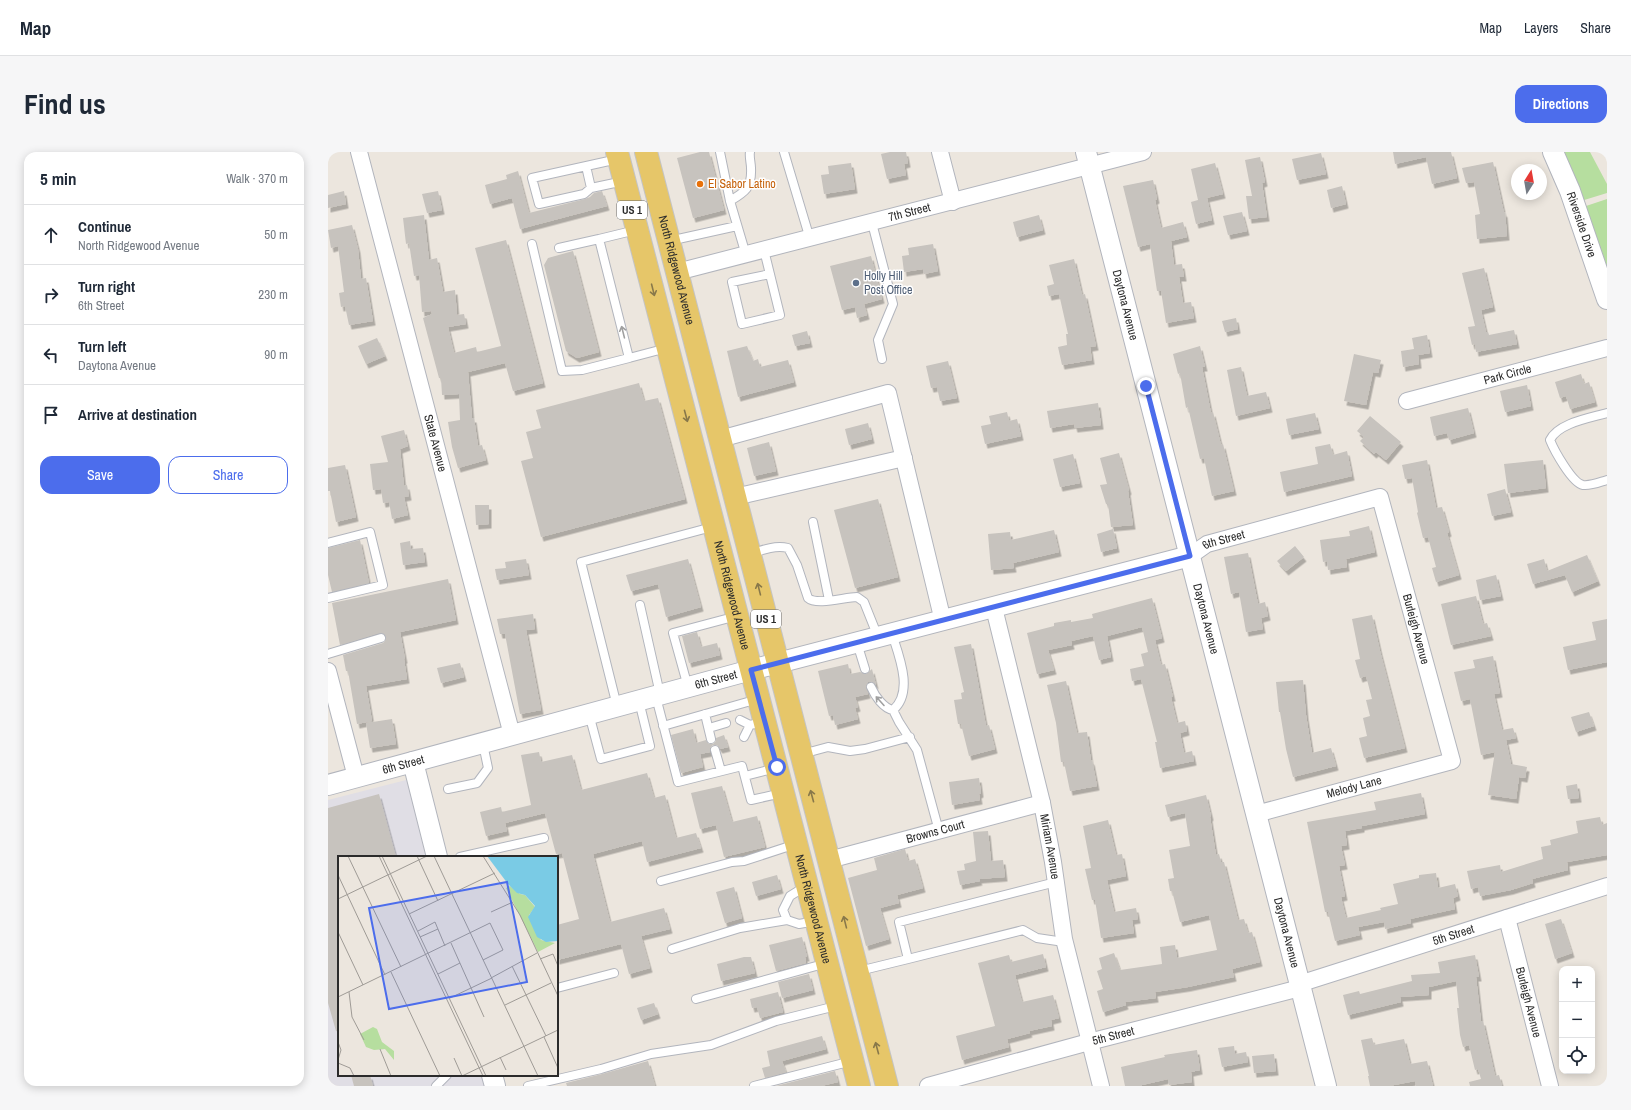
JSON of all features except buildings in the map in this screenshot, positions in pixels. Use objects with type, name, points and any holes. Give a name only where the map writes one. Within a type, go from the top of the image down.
[{"type":"main road","name":"North Ridgewood Avenue","points":[[618,155],[759,699],[758,724],[777,767],[859,1086]]},
{"type":"main road","name":"North Ridgewood Avenue","points":[[649,155],[669,241],[887,1086]]},
{"type":"main road","points":[[639,234],[659,262],[669,269],[677,272]]},
{"type":"main road","points":[[852,1061],[875,1086]]},
{"type":"street","name":"State Avenue","points":[[358,152],[512,735]]},
{"type":"street","points":[[940,152],[953,202]]},
{"type":"street","name":"7th Street","points":[[677,272],[953,202],[1088,159],[1143,152]]},
{"type":"street","name":"Riverside Drive","points":[[1553,152],[1570,191],[1607,299]]},
{"type":"street","name":"Daytona Avenue","points":[[1088,159],[1326,1086]]},
{"type":"street","name":"Park Circle","points":[[1407,401],[1607,348]]},
{"type":"street","points":[[720,439],[888,393],[943,621]]},
{"type":"street","points":[[735,497],[904,458]]},
{"type":"street","name":"6th Street","points":[[328,785],[751,670],[1190,556],[1207,544],[1380,497]]},
{"type":"street","name":"Burleigh Avenue","points":[[1380,497],[1452,761]]},
{"type":"street","name":"Miriam Avenue","points":[[994,608],[1042,803],[1056,882],[1064,942],[1100,1086]]},
{"type":"street","points":[[328,671],[356,777]]},
{"type":"street","name":"Melody Lane","points":[[1256,814],[1452,761]]},
{"type":"street","points":[[413,762],[437,856]]},
{"type":"street","name":"Browns Court","points":[[829,860],[1042,803]]},
{"type":"street","name":"5th Street","points":[[928,1086],[1300,986],[1607,886]]},
{"type":"street","name":"Burleigh Avenue","points":[[1507,918],[1550,1086]]},
{"type":"street","points":[[492,1076],[495,1086]]},
{"type":"lane","points":[[720,152],[730,202],[746,255]]},
{"type":"lane","points":[[730,202],[744,192],[751,179],[750,152]]},
{"type":"lane","points":[[784,152],[810,239]]},
{"type":"lane","points":[[618,155],[586,166],[532,178],[539,204],[584,194],[591,188],[624,181]]},
{"type":"lane","points":[[586,166],[591,188]]},
{"type":"lane","points":[[872,223],[893,304],[878,340],[882,360]]},
{"type":"lane","points":[[669,241],[737,226]]},
{"type":"lane","points":[[559,248],[600,239],[639,234]]},
{"type":"lane","points":[[600,239],[629,358]]},
{"type":"lane","points":[[532,244],[562,371],[582,370],[668,348]]},
{"type":"lane","points":[[764,250],[770,274],[780,315],[742,324],[732,282],[770,274]]},
{"type":"lane","points":[[1607,412],[1574,423],[1557,431],[1550,440],[1560,459],[1578,483],[1584,485],[1607,480]]},
{"type":"lane","points":[[813,522],[829,600]]},
{"type":"lane","points":[[617,706],[581,562],[714,526]]},
{"type":"lane","points":[[328,543],[370,532],[383,585],[328,598]]},
{"type":"lane","points":[[750,554],[773,548],[788,548],[797,565],[808,598],[812,601],[857,597],[864,602],[885,636],[898,652],[905,689],[900,702],[894,710]]},
{"type":"lane","points":[[589,714],[601,759],[650,746],[652,697],[640,605]]},
{"type":"lane","points":[[688,687],[673,633],[738,616]]},
{"type":"lane","points":[[328,654],[381,638]]},
{"type":"lane","points":[[857,643],[865,669]]},
{"type":"lane","points":[[871,687],[877,698],[884,705],[894,710],[898,722],[910,737],[917,750],[939,831]]},
{"type":"lane","points":[[652,697],[663,726],[678,782],[742,766],[751,800],[783,792]]},
{"type":"lane","points":[[663,726],[759,699]]},
{"type":"lane","points":[[705,714],[711,739]]},
{"type":"lane","points":[[740,720],[758,724]]},
{"type":"lane","points":[[709,728],[726,723]]},
{"type":"lane","points":[[744,738],[758,724]]},
{"type":"lane","points":[[801,754],[828,747],[850,751],[866,749],[910,737]]},
{"type":"lane","points":[[448,789],[477,783],[488,768],[482,743]]},
{"type":"lane","points":[[715,750],[721,771]]},
{"type":"lane","points":[[745,776],[777,767]]},
{"type":"lane","points":[[464,856],[544,838]]},
{"type":"lane","points":[[661,881],[732,862],[744,861],[796,844]]},
{"type":"lane","points":[[908,959],[898,922],[1056,882]]},
{"type":"lane","points":[[787,920],[783,910],[790,896],[807,886]]},
{"type":"lane","points":[[672,949],[740,928],[787,920],[799,924],[816,921]]},
{"type":"lane","points":[[857,972],[1023,930],[1037,938],[1064,942]]},
{"type":"lane","points":[[696,998],[827,963]]},
{"type":"lane","points":[[558,988],[614,973]]},
{"type":"lane","points":[[534,1085],[601,1069],[651,1054],[711,1045],[776,1021],[838,1006]]},
{"type":"lane","points":[[754,1086],[852,1061]]},
{"type":"lane","points":[[436,1086],[446,1076]]},
{"type":"shaded area","points":[[410,779],[430,856],[338,856],[338,1076],[485,1076],[488,1086],[328,1086],[328,800]]},
{"type":"green space","points":[[1561,152],[1590,152],[1607,184],[1607,193],[1581,201]]},
{"type":"green space","points":[[1607,199],[1607,272],[1583,207]]},
{"type":"place","name":"El Sabor Latino","points":[[700,184]]},
{"type":"place","name":"Holly Hill Post Office","points":[[856,283]]},
{"type":"route","points":[[777,767],[751,670],[1190,556],[1146,386]]}]
